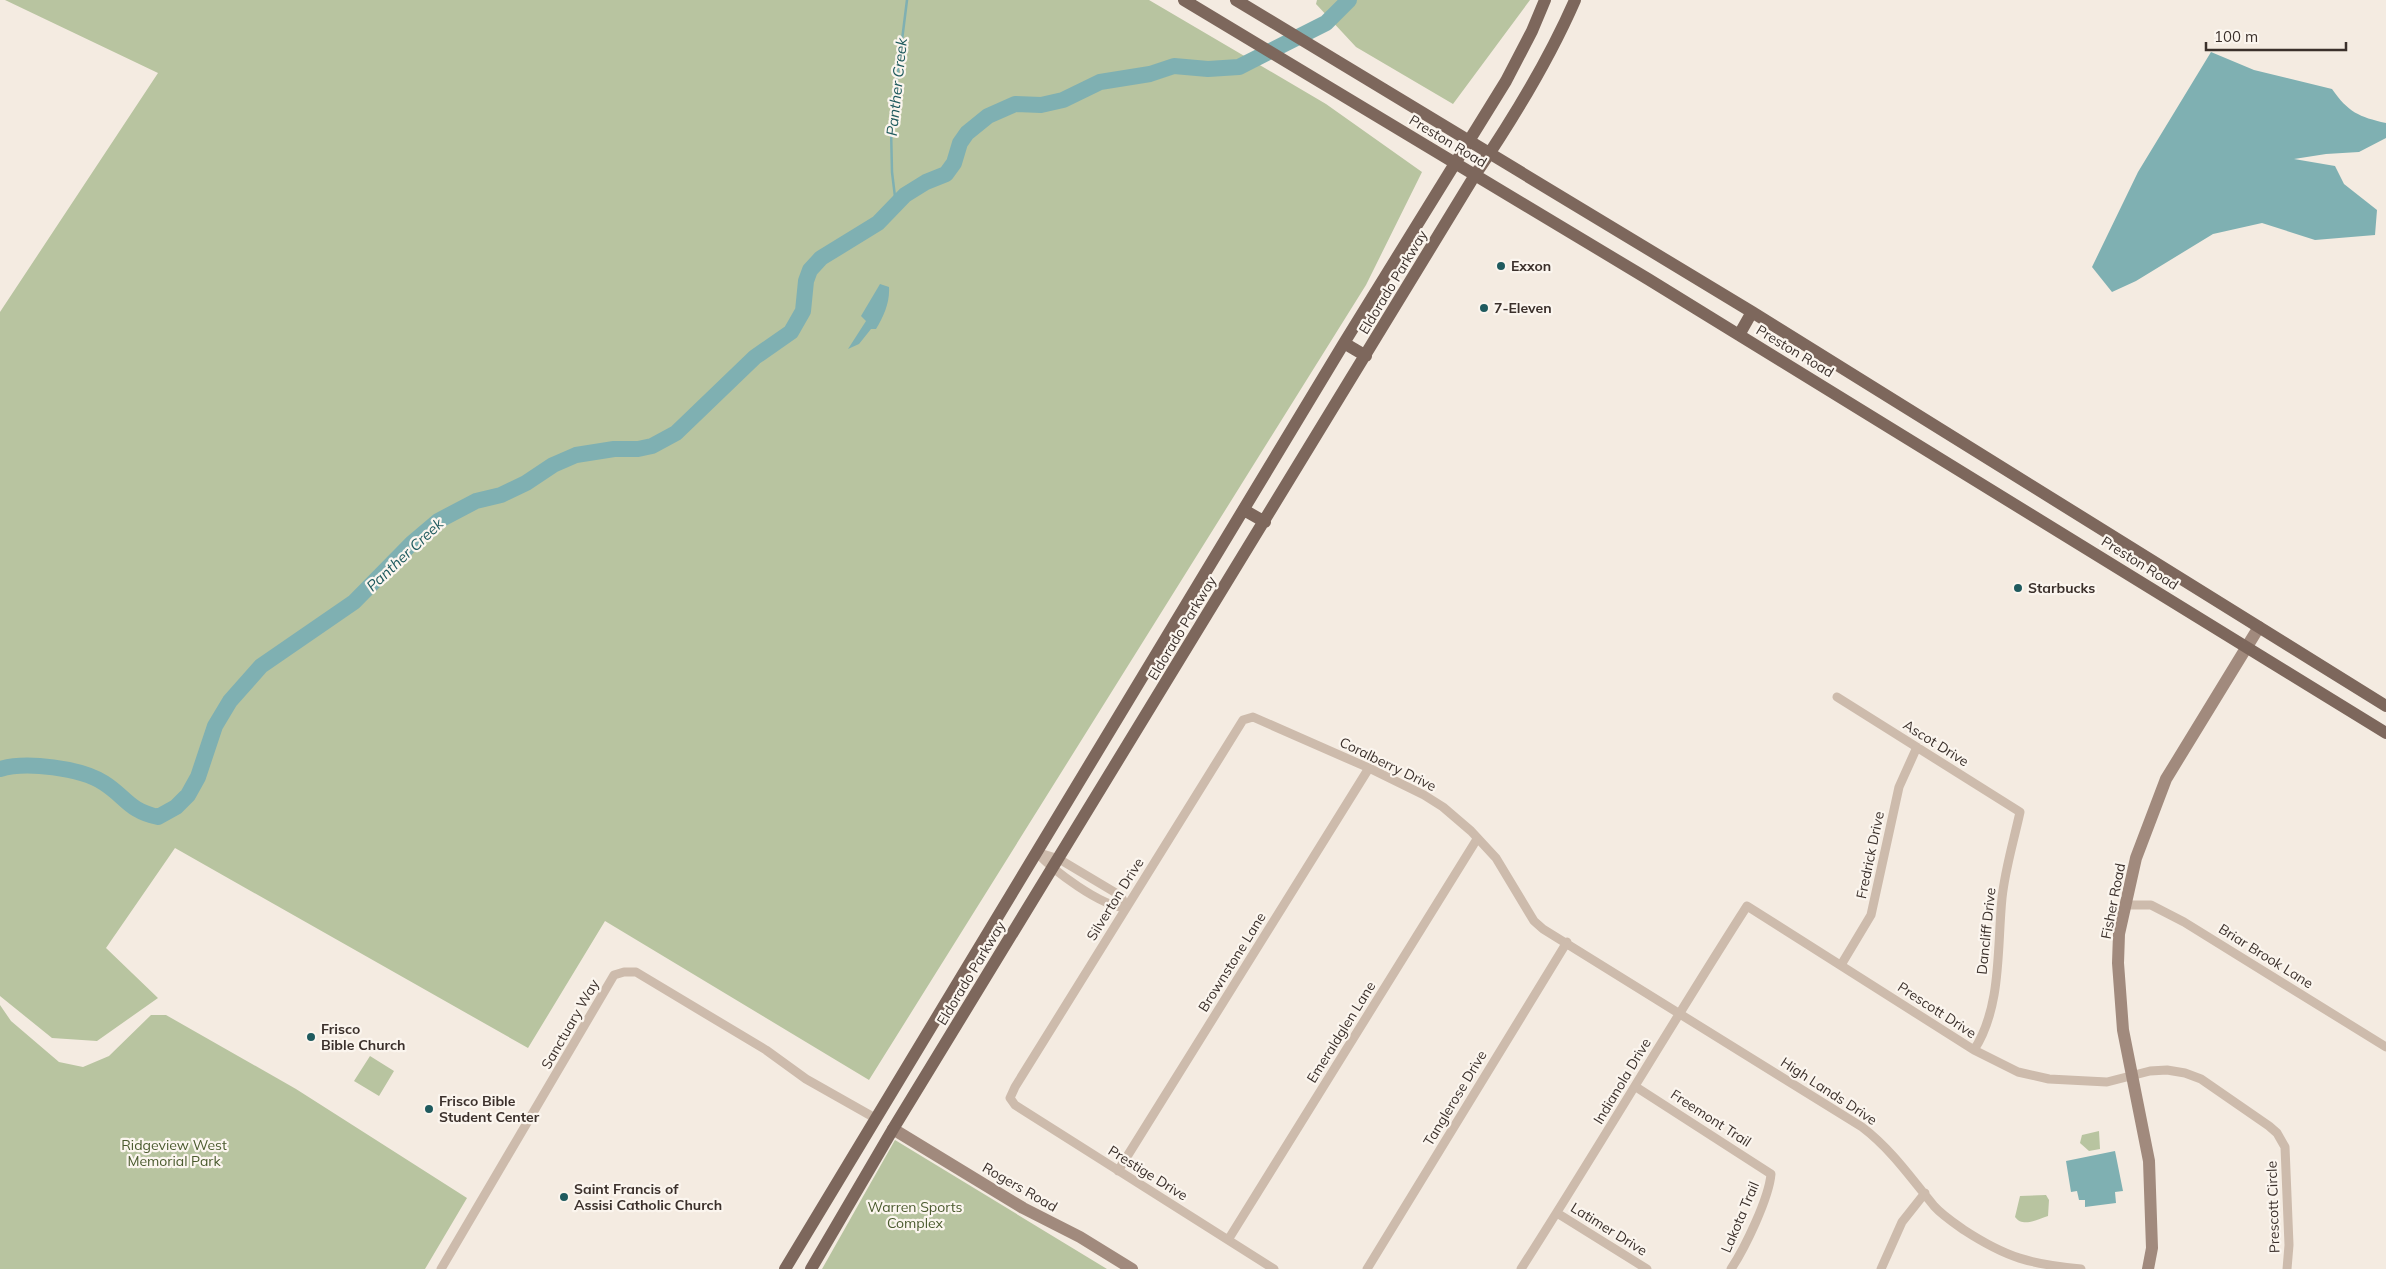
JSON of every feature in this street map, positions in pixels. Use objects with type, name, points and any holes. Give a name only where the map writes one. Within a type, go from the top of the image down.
[{"type":"main road","name":"Preston Road","points":[[1184,0],[1475,174],[1966,473],[2386,733]]},
{"type":"main road","name":"Preston Road","points":[[1236,0],[1752,312],[2386,706]]},
{"type":"main road","name":"Eldorado Parkway","points":[[785,1269],[1344,342],[1506,81],[1532,31],[1545,0]]},
{"type":"main road","name":"Eldorado Parkway","points":[[811,1269],[893,1128],[1265,522],[1557,41],[1575,0]]},
{"type":"main road","points":[[1739,335],[1752,312]]},
{"type":"main road","points":[[1344,342],[1366,356]]},
{"type":"main road","points":[[1966,473],[1978,454]]},
{"type":"main road","points":[[1244,510],[1265,522]]},
{"type":"main road","points":[[875,1118],[893,1128]]},
{"type":"street","name":"Fisher Road","points":[[2148,1269],[2152,1248],[2149,1160],[2130,1075],[2123,1030],[2118,963],[2125,904],[2136,858],[2166,779],[2259,627]]},
{"type":"street","name":"Ascot Drive","points":[[1837,697],[2020,812]]},
{"type":"street","name":"Coralberry Drive","points":[[1248,717],[1258,719],[1369,768],[1443,807],[1496,858],[1534,921],[1543,929],[1679,1012]]},
{"type":"street","name":"Silverton Drive","points":[[1010,1098],[1243,720],[1248,717]]},
{"type":"street","name":"Fredrick Drive","points":[[1841,965],[1871,915],[1899,787],[1917,747]]},
{"type":"street","name":"Brownstone Lane","points":[[1118,1171],[1369,768]]},
{"type":"street","name":"Dancliff Drive","points":[[1974,1050],[1981,1039],[1989,1014],[1994,984],[2002,895],[2020,812]]},
{"type":"street","name":"Emeraldglen Lane","points":[[1228,1240],[1477,839]]},
{"type":"street","points":[[1036,852],[1056,864],[1114,907],[1126,908]]},
{"type":"street","name":"Briar Brook Lane","points":[[2125,904],[2151,905],[2184,922],[2386,1047]]},
{"type":"street","name":"Prescott Drive","points":[[1746,906],[1974,1050],[2018,1072],[2049,1078],[2107,1082],[2130,1075]]},
{"type":"street","name":"Indianola Drive","points":[[1521,1269],[1636,1087],[1679,1012],[1746,906]]},
{"type":"street","name":"Tanglerose Drive","points":[[1370,1268],[1567,942]]},
{"type":"street","name":"Sanctuary Way","points":[[441,1269],[614,975],[624,972],[636,972],[766,1050],[806,1079],[875,1118]]},
{"type":"street","name":"High Lands Drive","points":[[1679,1012],[1862,1126],[1879,1139],[1925,1193],[1934,1207],[1976,1238],[2017,1264],[2081,1269]]},
{"type":"street","name":"Prescott Circle","points":[[2130,1075],[2167,1070],[2201,1079],[2277,1133],[2284,1147],[2289,1236],[2287,1269]]},
{"type":"street","name":"Freemont Trail","points":[[1636,1087],[1771,1174]]},
{"type":"street","name":"Prestige Drive","points":[[1010,1098],[1016,1105],[1274,1269]]},
{"type":"street","name":"Rogers Road","points":[[893,1128],[1023,1208],[1080,1237],[1132,1269]]},
{"type":"street","name":"Lakota Trail","points":[[1732,1269],[1759,1212],[1771,1174]]},
{"type":"street","points":[[1881,1269],[1902,1222],[1925,1193]]},
{"type":"street","name":"Latimer Drive","points":[[1557,1213],[1647,1269]]},
{"type":"green space","points":[[5,0],[1149,0],[1326,104],[1422,172],[1366,285],[869,1080],[605,921],[528,1048],[175,848],[106,948],[158,998],[97,1041],[52,1038],[0,996],[0,312],[158,73]]},
{"type":"green space","points":[[1317,0],[1530,0],[1453,104],[1356,47],[1316,4]]},
{"type":"green space","name":"Ridgeview West Memorial Park","points":[[0,1005],[11,1021],[59,1062],[83,1067],[109,1056],[151,1015],[166,1015],[296,1089],[467,1198],[425,1269],[0,1269]]},
{"type":"green space","points":[[370,1056],[394,1071],[379,1096],[354,1081]]},
{"type":"green space","points":[[2099,1131],[2100,1149],[2089,1151],[2080,1143],[2082,1135]]},
{"type":"green space","name":"Warren Sports Complex","points":[[895,1140],[1107,1269],[822,1269]]},
{"type":"green space","points":[[2046,1195],[2049,1200],[2048,1216],[2026,1222],[2022,1222],[2015,1217],[2020,1196]]},
{"type":"water","points":[[2211,52],[2254,70],[2332,89],[2343,103],[2361,116],[2386,123],[2386,138],[2359,152],[2326,154],[2294,159],[2335,166],[2344,184],[2377,210],[2375,235],[2315,240],[2262,223],[2213,234],[2136,281],[2112,292],[2092,267],[2138,172]]},
{"type":"water","points":[[880,284],[889,287],[886,309],[882,319],[876,329],[871,329],[859,344],[848,349],[866,321],[861,316]]},
{"type":"water","points":[[2115,1151],[2123,1191],[2115,1192],[2116,1203],[2085,1207],[2085,1200],[2079,1200],[2077,1191],[2071,1192],[2066,1161]]},
{"type":"waterway","name":"Panther Creek","points":[[896,205],[892,172],[891,128],[907,0]]},
{"type":"waterway","name":"Panther Creek","points":[[0,769],[38,766],[82,773],[104,783],[140,811],[158,817],[176,807],[188,795],[198,777],[215,726],[230,701],[261,666],[354,602],[412,543],[438,521],[476,501],[501,495],[526,483],[553,465],[576,455],[652,446],[676,433],[755,357],[791,332],[803,311],[806,281],[810,270],[821,258],[878,223],[905,195],[926,182],[946,174],[954,163],[960,143],[967,133],[988,116],[1015,104],[1041,105],[1063,100],[1100,82],[1150,74],[1174,66],[1208,69],[1239,67],[1326,23],[1349,0]]},
{"type":"place","name":"Exxon","points":[[1501,266]]},
{"type":"place","name":"7-Eleven","points":[[1484,308]]},
{"type":"place","name":"Starbucks","points":[[2018,588]]},
{"type":"place","name":"Frisco Bible Church","points":[[311,1037]]},
{"type":"place","name":"Frisco Bible Student Center","points":[[429,1109]]},
{"type":"place","name":"Saint Francis of Assisi Catholic Church","points":[[564,1197]]}]
